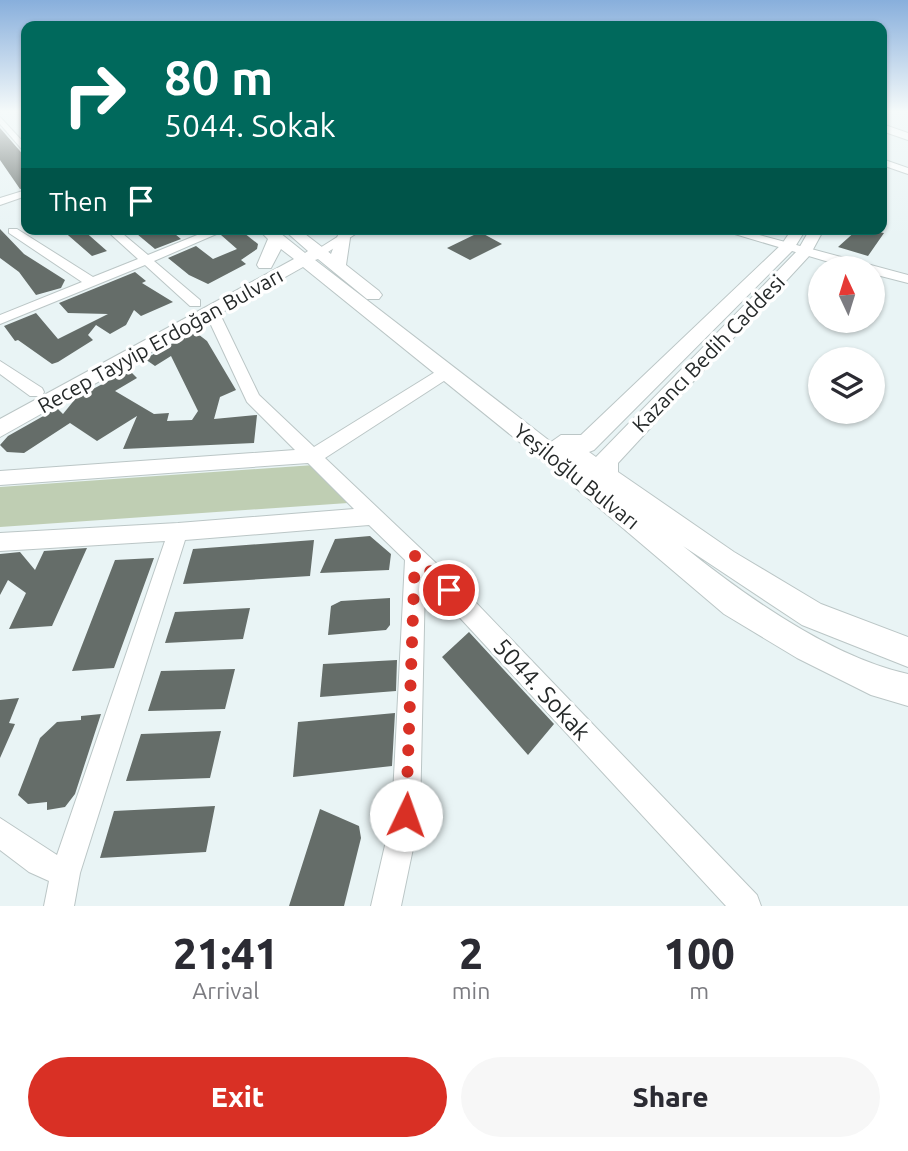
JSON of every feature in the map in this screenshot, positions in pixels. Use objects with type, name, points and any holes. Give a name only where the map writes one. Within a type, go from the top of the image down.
[{"type":"main road","points":[[302,247],[330,235]]},
{"type":"main road","points":[[302,247],[302,274],[266,272],[274,251],[302,247],[338,247],[337,235]]},
{"type":"main road","name":"Kazancı Bedih Caddesi","points":[[561,444],[586,444],[797,250],[798,235]]},
{"type":"main road","name":"Kazancı Bedih Caddesi","points":[[607,478],[606,460],[811,235]]},
{"type":"main road","name":"Recep Tayyip Erdoğan Bulvarı","points":[[0,412],[266,272],[302,247]]},
{"type":"main road","name":"Yeşiloğlu Bulvarı","points":[[302,247],[445,373],[572,471],[734,604],[808,648],[870,678],[908,690]]},
{"type":"main road","name":"Yeşiloğlu Bulvarı","points":[[302,247],[561,444],[725,561],[812,615],[908,652]]},
{"type":"main road","name":"Recep Tayyip Erdoğan Bulvarı","points":[[0,429],[203,306]]},
{"type":"street","points":[[887,164],[908,170]]},
{"type":"street","points":[[0,202],[21,196]]},
{"type":"street","points":[[0,235],[21,228]]},
{"type":"street","points":[[13,230],[93,283]]},
{"type":"street","points":[[117,235],[203,306]]},
{"type":"street","points":[[0,320],[209,235]]},
{"type":"street","points":[[302,247],[330,235]]},
{"type":"street","points":[[744,235],[819,256]]},
{"type":"street","points":[[886,273],[908,279]]},
{"type":"street","name":"5044. Sokak","points":[[203,306],[253,398],[415,556],[746,906]]},
{"type":"street","points":[[0,366],[36,392]]},
{"type":"street","points":[[0,478],[314,456],[445,373]]},
{"type":"street","points":[[0,542],[178,532],[374,516]]},
{"type":"street","points":[[59,906],[65,873],[178,532]]},
{"type":"street","points":[[386,906],[406,815],[415,556]]},
{"type":"street","points":[[0,832],[39,862],[65,873]]},
{"type":"green space","points":[[314,465],[348,503],[0,527],[0,487]]},
{"type":"building","points":[[0,153],[21,153],[21,189],[20,189],[0,160]]},
{"type":"building","points":[[0,229],[24,254],[65,280],[61,288],[36,295],[19,272],[0,258]]},
{"type":"building","points":[[68,235],[89,235],[107,251],[92,256]]},
{"type":"building","points":[[138,235],[176,235],[181,239],[155,249]]},
{"type":"building","points":[[221,235],[247,235],[258,244],[257,249],[241,260],[246,264],[208,284],[189,275],[168,258],[196,246],[213,259],[237,249]]},
{"type":"building","points":[[474,235],[486,235],[502,244],[470,260],[447,248]]},
{"type":"building","points":[[851,235],[883,235],[868,256],[838,247]]},
{"type":"building","points":[[135,272],[146,281],[142,283],[173,302],[141,316],[134,310],[126,325],[110,334],[96,325],[88,335],[93,340],[58,362],[52,364],[18,340],[15,341],[4,326],[36,313],[58,339],[108,314],[68,313],[59,303]]},
{"type":"building","points":[[194,331],[207,341],[236,390],[220,397],[214,419],[257,415],[254,443],[123,449],[137,416],[97,441],[70,423],[24,453],[7,452],[0,445],[8,436],[54,410],[58,409],[63,414],[76,398],[129,370],[137,378],[115,391],[154,414],[169,413],[167,421],[192,420],[198,411],[171,356],[155,366],[145,359]]},
{"type":"building","points":[[370,536],[391,554],[389,570],[320,573],[335,539]]},
{"type":"building","points":[[314,540],[310,576],[183,584],[193,549]]},
{"type":"building","points":[[87,548],[52,626],[9,629],[26,593],[8,580],[0,595],[0,554],[20,552],[35,570],[44,551]]},
{"type":"building","points":[[154,558],[114,668],[72,671],[115,560]]},
{"type":"building","points":[[390,598],[390,625],[386,630],[328,635],[331,606],[341,601]]},
{"type":"building","points":[[250,608],[243,639],[165,643],[175,612]]},
{"type":"building","points":[[469,632],[554,724],[528,755],[442,657]]},
{"type":"building","points":[[397,660],[396,691],[320,697],[323,664]]},
{"type":"building","points":[[235,669],[225,709],[148,711],[161,671]]},
{"type":"building","points":[[19,698],[9,723],[15,724],[0,758],[0,700]]},
{"type":"building","points":[[395,713],[392,766],[293,777],[298,722]]},
{"type":"building","points":[[101,714],[75,794],[65,807],[47,810],[47,802],[28,804],[18,795],[40,738],[57,722],[81,720],[81,716]]},
{"type":"building","points":[[221,731],[210,778],[126,781],[141,734]]},
{"type":"building","points":[[215,806],[206,852],[100,858],[114,811]]},
{"type":"building","points":[[320,809],[359,826],[361,838],[344,906],[289,906]]},
{"type":"route","points":[[406,815],[415,556],[449,590]]}]
